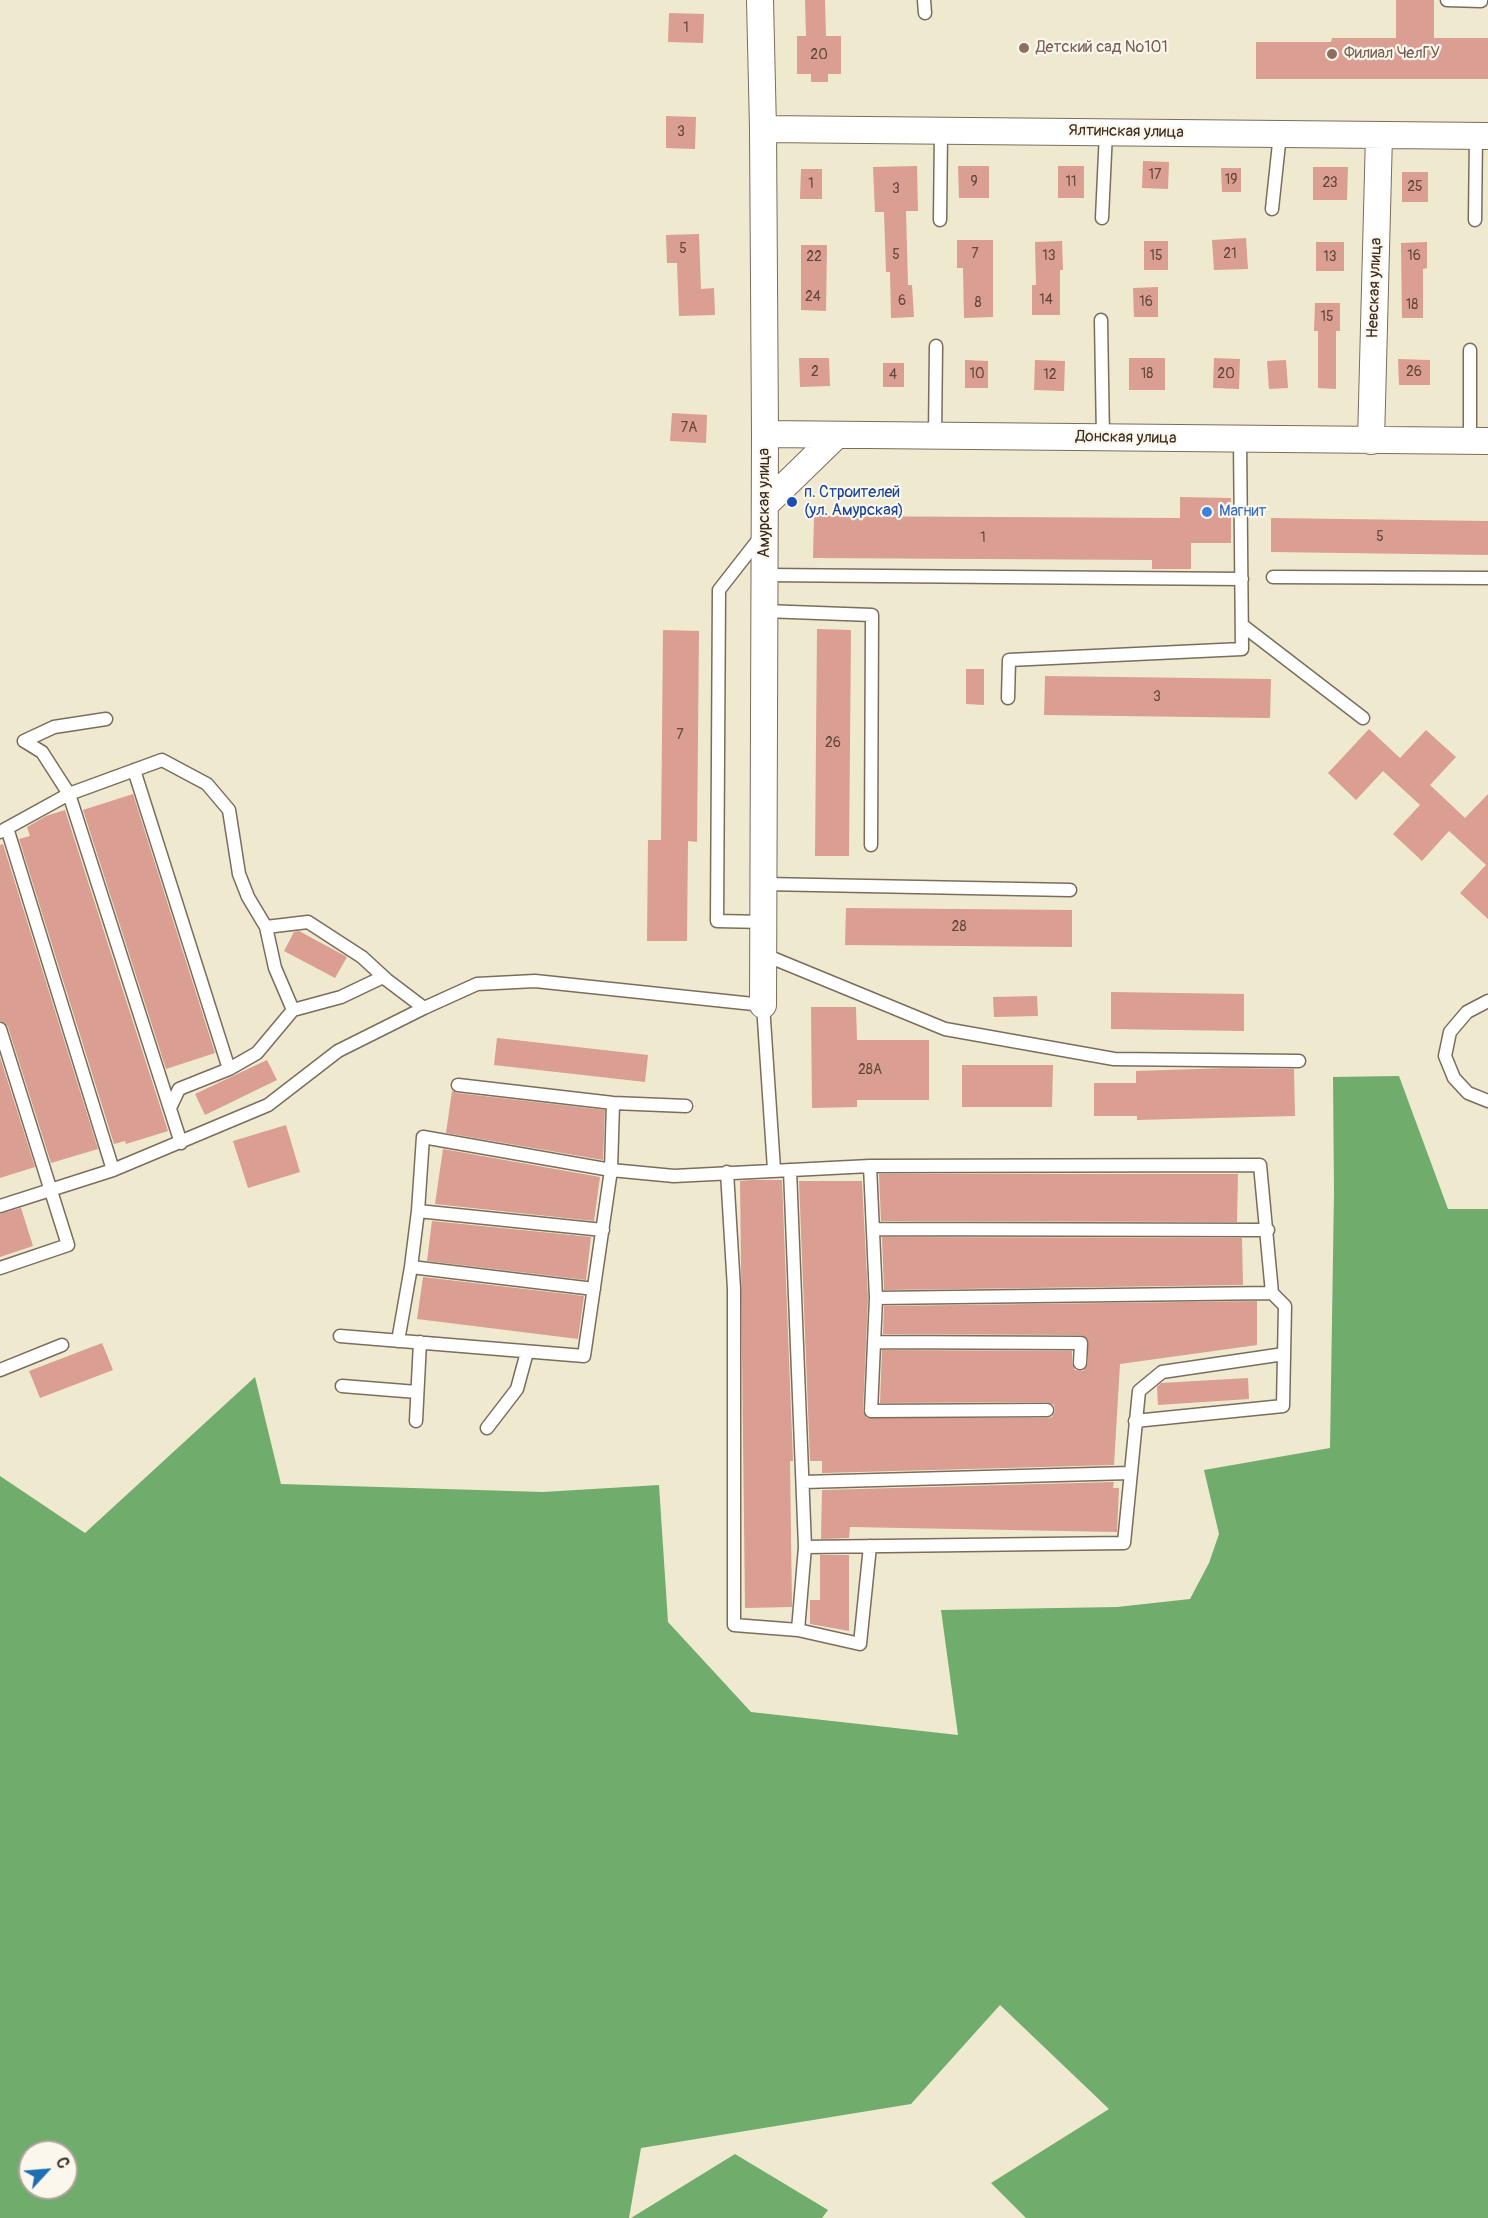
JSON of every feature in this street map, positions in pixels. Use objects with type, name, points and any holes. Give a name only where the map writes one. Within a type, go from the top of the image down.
[{"type":"street","name":"Амурская улица","points":[[760,0],[765,434],[765,955],[763,1005]]},
{"type":"street","name":"Ялтинская улица","points":[[763,129],[1482,136]]},
{"type":"street","name":"Невская улица","points":[[1371,441],[1379,135]]},
{"type":"street","name":"Донская улица","points":[[765,434],[1479,441]]},
{"type":"street","points":[[765,504],[837,435]]},
{"type":"lane","points":[[924,0],[925,13]]},
{"type":"lane","points":[[1447,0],[1481,1]]},
{"type":"lane","points":[[940,220],[941,131]]},
{"type":"lane","points":[[1102,218],[1106,132]]},
{"type":"lane","points":[[1272,209],[1280,134]]},
{"type":"lane","points":[[1475,220],[1482,136]]},
{"type":"lane","points":[[1101,320],[1102,438]]},
{"type":"lane","points":[[935,436],[936,346]]},
{"type":"lane","points":[[1470,350],[1479,441]]},
{"type":"lane","points":[[1008,698],[1009,660],[1242,649],[1240,439]]},
{"type":"lane","points":[[765,532],[719,590],[717,921],[765,922]]},
{"type":"lane","points":[[765,575],[1242,579]]},
{"type":"lane","points":[[1273,577],[1488,578]]},
{"type":"lane","points":[[764,611],[872,615],[871,846]]},
{"type":"lane","points":[[1242,625],[1363,718]]},
{"type":"lane","points":[[106,718],[54,727],[24,741],[42,752],[69,794],[181,1143]]},
{"type":"lane","points":[[113,1170],[4,830],[69,794],[162,760],[207,784],[229,810],[239,874],[248,897],[266,927],[275,968],[293,1010]]},
{"type":"lane","points":[[134,770],[229,1069]]},
{"type":"lane","points":[[765,884],[1070,890]]},
{"type":"lane","points":[[266,927],[308,922],[362,957],[424,1008]]},
{"type":"lane","points":[[765,955],[945,1029],[1114,1059],[1299,1061]]},
{"type":"lane","points":[[170,1108],[178,1089],[229,1069],[257,1053],[293,1010],[341,997],[383,976]]},
{"type":"lane","points":[[0,1206],[113,1170],[268,1105],[338,1051],[477,984],[535,981],[763,1005],[774,1169]]},
{"type":"lane","points":[[1488,1000],[1467,1012],[1450,1032],[1445,1056],[1454,1078],[1468,1093],[1488,1101]]},
{"type":"lane","points":[[0,1029],[68,1245],[0,1268]]},
{"type":"lane","points":[[458,1085],[613,1103],[686,1106]]},
{"type":"lane","points":[[340,1336],[584,1356],[611,1170],[613,1103]]},
{"type":"lane","points":[[398,1341],[418,1211],[423,1137],[611,1170],[674,1176],[774,1169],[870,1166],[1260,1165],[1268,1230],[1272,1293],[1285,1306],[1283,1406],[1135,1421]]},
{"type":"lane","points":[[870,1166],[876,1298],[871,1411],[1047,1410]]},
{"type":"lane","points":[[790,1170],[805,1547],[798,1630]]},
{"type":"lane","points":[[727,1172],[734,1289],[734,1625],[798,1630],[860,1644],[870,1546]]},
{"type":"lane","points":[[418,1211],[603,1230]]},
{"type":"lane","points":[[873,1229],[1268,1230]]},
{"type":"lane","points":[[411,1266],[594,1289]]},
{"type":"lane","points":[[876,1298],[1272,1293]]},
{"type":"lane","points":[[416,1421],[420,1342]]},
{"type":"lane","points":[[874,1342],[1081,1343],[1080,1363]]},
{"type":"lane","points":[[0,1370],[62,1345]]},
{"type":"lane","points":[[487,1428],[517,1389],[527,1352]]},
{"type":"lane","points":[[805,1547],[1124,1543],[1139,1391],[1162,1372],[1284,1354]]},
{"type":"lane","points":[[342,1386],[417,1392]]},
{"type":"lane","points":[[802,1482],[1130,1473]]},
{"type":"green space","points":[[1399,1076],[1448,1209],[1488,1209],[1488,2218],[1026,2218],[991,2183],[1109,2109],[1000,2005],[911,2104],[641,2148],[629,2218],[0,2218],[0,1476],[85,1533],[255,1377],[281,1484],[543,1492],[659,1485],[668,1622],[751,1712],[958,1735],[941,1610],[1117,1607],[1190,1599],[1209,1563],[1219,1534],[1204,1470],[1330,1448],[1334,1192],[1333,1077]]},
{"type":"green space","points":[[735,2154],[828,2210],[822,2218],[631,2218]]},
{"type":"building","points":[[805,0],[825,0],[826,36],[841,36],[841,74],[828,74],[828,82],[811,82],[811,74],[797,74],[797,36],[806,36]]},
{"type":"building","points":[[1396,0],[1434,0],[1434,38],[1488,38],[1488,79],[1256,79],[1256,42],[1331,42],[1332,38],[1396,38]]},
{"type":"building","points":[[669,13],[704,14],[703,43],[668,42]]},
{"type":"building","points":[[666,116],[696,117],[695,149],[666,148]]},
{"type":"building","points":[[1143,161],[1169,162],[1168,189],[1142,188]]},
{"type":"building","points":[[917,166],[918,211],[906,211],[908,285],[912,285],[914,317],[891,318],[890,272],[886,272],[884,212],[875,212],[873,167]]},
{"type":"building","points":[[958,166],[989,166],[989,198],[959,198]]},
{"type":"building","points":[[1058,166],[1084,166],[1084,198],[1058,198]]},
{"type":"building","points":[[1313,167],[1348,167],[1347,200],[1313,200]]},
{"type":"building","points":[[1221,168],[1241,168],[1241,192],[1222,192]]},
{"type":"building","points":[[801,169],[822,169],[822,199],[800,199]]},
{"type":"building","points":[[1402,172],[1428,172],[1428,202],[1402,202]]},
{"type":"building","points":[[699,234],[701,289],[714,288],[715,315],[679,316],[677,263],[667,263],[666,235]]},
{"type":"building","points":[[1246,238],[1248,269],[1214,270],[1212,240]]},
{"type":"building","points":[[957,240],[993,240],[993,317],[964,318],[963,268],[957,268]]},
{"type":"building","points":[[1062,241],[1060,315],[1032,315],[1032,285],[1036,285],[1035,242]]},
{"type":"building","points":[[1144,241],[1168,241],[1168,270],[1144,270]]},
{"type":"building","points":[[1316,242],[1344,242],[1344,271],[1316,271]]},
{"type":"building","points":[[1427,242],[1427,268],[1423,269],[1423,318],[1402,318],[1401,243]]},
{"type":"building","points":[[801,245],[827,245],[826,311],[801,310]]},
{"type":"building","points":[[1158,287],[1158,317],[1134,317],[1133,288]]},
{"type":"building","points":[[1315,303],[1340,303],[1340,331],[1336,331],[1336,389],[1318,388],[1318,331],[1314,331]]},
{"type":"building","points":[[799,358],[829,358],[830,386],[800,387]]},
{"type":"building","points":[[1129,358],[1165,358],[1165,390],[1129,390]]},
{"type":"building","points":[[1214,358],[1240,359],[1239,389],[1213,388]]},
{"type":"building","points":[[1398,359],[1430,360],[1430,385],[1399,385]]},
{"type":"building","points":[[965,360],[988,361],[988,388],[965,388]]},
{"type":"building","points":[[1035,360],[1065,361],[1064,391],[1034,390]]},
{"type":"building","points":[[1286,360],[1288,388],[1269,389],[1267,361]]},
{"type":"building","points":[[883,363],[904,363],[904,387],[883,387]]},
{"type":"building","points":[[672,413],[707,415],[706,443],[670,441]]},
{"type":"building","points":[[1180,497],[1231,498],[1231,543],[1191,543],[1191,569],[1152,569],[1152,560],[813,558],[814,516],[1180,518]]},
{"type":"building","points":[[1271,518],[1488,521],[1488,555],[1271,552]]},
{"type":"building","points":[[817,629],[851,630],[849,856],[815,856]]},
{"type":"building","points":[[663,630],[699,631],[697,842],[688,841],[687,941],[647,941],[648,840],[661,840]]},
{"type":"building","points":[[966,669],[984,669],[984,705],[966,704]]},
{"type":"building","points":[[1045,676],[1271,679],[1270,718],[1044,715]]},
{"type":"building","points":[[1369,729],[1400,758],[1426,730],[1456,757],[1430,785],[1465,818],[1488,794],[1488,919],[1460,893],[1486,865],[1449,831],[1422,861],[1393,834],[1420,805],[1383,771],[1356,800],[1328,773]]},
{"type":"building","points":[[133,794],[215,1053],[166,1069],[83,810]]},
{"type":"building","points":[[65,810],[168,1131],[126,1144],[125,1141],[114,1144],[19,839],[30,836],[27,827],[46,816]]},
{"type":"building","points":[[3,844],[98,1149],[51,1163],[8,1027],[0,1021],[0,845]]},
{"type":"building","points":[[846,908],[1072,910],[1072,947],[845,945]]},
{"type":"building","points":[[299,931],[347,957],[335,978],[284,951],[294,932]]},
{"type":"building","points":[[1111,992],[1244,994],[1244,1031],[1111,1029]]},
{"type":"building","points":[[1037,996],[1038,1016],[994,1017],[993,997]]},
{"type":"building","points":[[811,1007],[856,1007],[857,1040],[929,1040],[929,1100],[857,1100],[857,1107],[812,1108]]},
{"type":"building","points":[[497,1038],[648,1055],[645,1082],[494,1065]]},
{"type":"building","points":[[0,1057],[35,1167],[0,1178]]},
{"type":"building","points":[[267,1060],[277,1080],[205,1115],[195,1094]]},
{"type":"building","points":[[962,1065],[1053,1065],[1052,1107],[962,1107]]},
{"type":"building","points":[[1228,1068],[1294,1069],[1295,1116],[1137,1120],[1137,1116],[1094,1116],[1094,1083],[1136,1083],[1136,1071]]},
{"type":"building","points":[[452,1091],[605,1110],[603,1160],[446,1133]]},
{"type":"building","points":[[286,1125],[300,1172],[248,1188],[233,1141]]},
{"type":"building","points":[[443,1149],[600,1177],[594,1221],[435,1204]]},
{"type":"building","points":[[879,1174],[1238,1174],[1237,1222],[881,1221]]},
{"type":"building","points":[[782,1180],[793,1461],[790,1461],[792,1607],[745,1608],[740,1181]]},
{"type":"building","points":[[799,1181],[862,1181],[868,1298],[863,1411],[867,1418],[1047,1418],[1052,1417],[1055,1411],[1054,1405],[1047,1402],[880,1403],[882,1350],[1072,1351],[1072,1363],[1075,1370],[1083,1371],[1088,1363],[1088,1340],[1081,1335],[883,1334],[884,1306],[1257,1301],[1257,1345],[1120,1364],[1114,1465],[822,1473],[822,1461],[810,1461]]},
{"type":"building","points":[[21,1208],[33,1246],[0,1257],[0,1214]]},
{"type":"building","points":[[432,1221],[591,1237],[586,1280],[427,1261]]},
{"type":"building","points":[[882,1237],[1242,1238],[1243,1285],[884,1290]]},
{"type":"building","points":[[423,1277],[584,1296],[578,1339],[417,1319]]},
{"type":"building","points":[[102,1343],[113,1370],[40,1398],[29,1371]]},
{"type":"building","points":[[1248,1378],[1249,1399],[1158,1405],[1157,1387],[1161,1383]]},
{"type":"building","points":[[1114,1482],[1113,1488],[1119,1488],[1117,1532],[850,1527],[849,1538],[821,1539],[822,1490]]},
{"type":"building","points":[[820,1555],[849,1555],[849,1631],[810,1624],[810,1600],[820,1600]]},
{"type":"place","name":"Детский сад №101","points":[[1024,48]]},
{"type":"place","name":"Филиал ЧелГУ","points":[[1332,54]]},
{"type":"place","name":"п. Строителей (ул. Амурская)","points":[[792,502]]},
{"type":"place","name":"Магнит","points":[[1207,512]]}]
